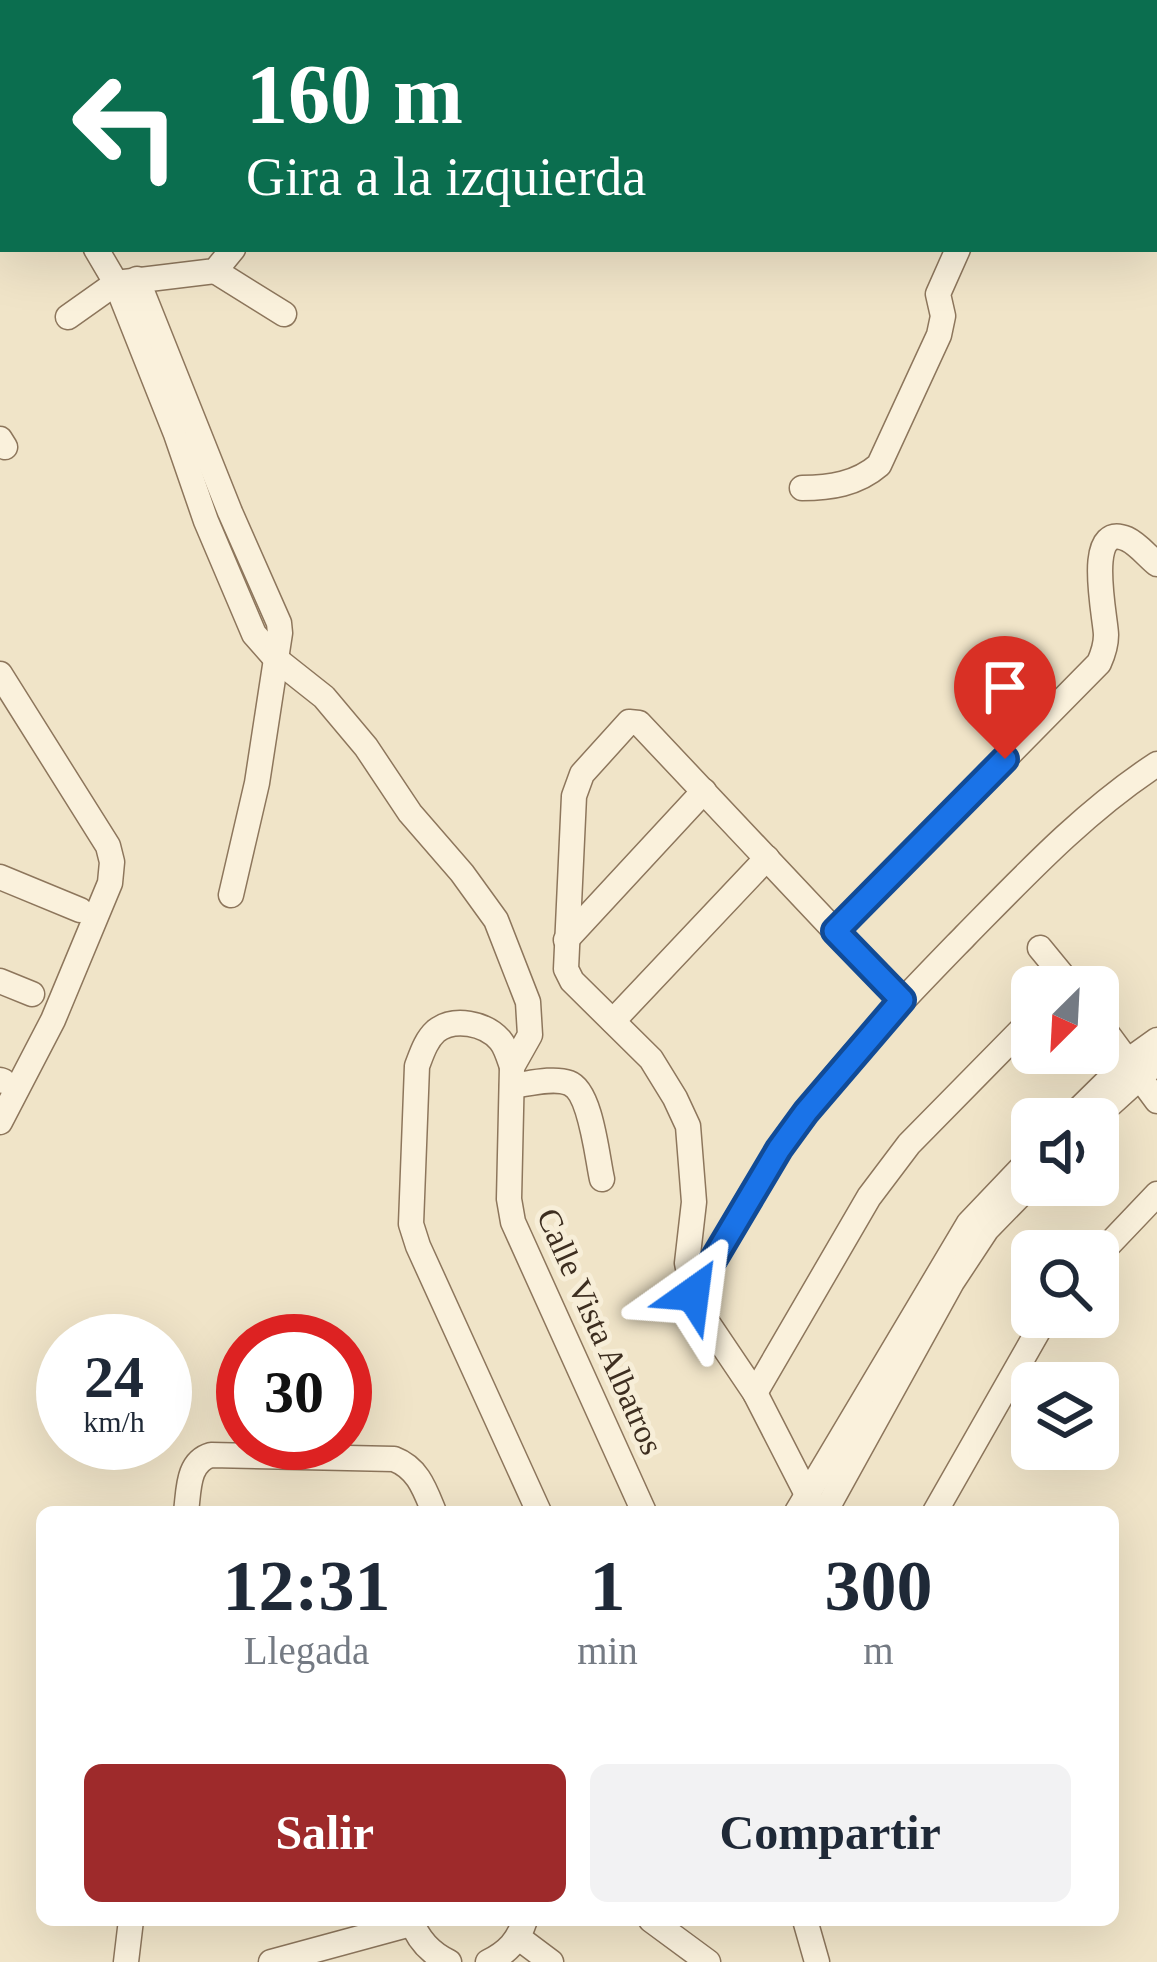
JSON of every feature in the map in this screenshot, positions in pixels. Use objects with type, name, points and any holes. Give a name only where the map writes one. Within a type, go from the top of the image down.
[{"type":"street","name":"Calle Vista Albatros","points":[[99,252],[126,281],[206,521],[254,634],[276,659],[325,697],[496,920],[528,1002],[530,1035],[512,1076],[509,1199],[513,1222],[641,1506]]},
{"type":"street","points":[[215,271],[231,252]]},
{"type":"street","points":[[802,488],[853,481],[879,465],[939,334],[943,316],[938,294],[957,252]]},
{"type":"street","points":[[68,316],[126,281],[215,271],[284,314]]},
{"type":"street","points":[[835,931],[1099,663],[1106,638],[1099,564],[1108,542],[1128,540],[1157,564]]},
{"type":"street","points":[[231,895],[257,783],[276,659]]},
{"type":"street","points":[[0,674],[89,814],[112,862],[110,884],[53,1020],[0,1122]]},
{"type":"street","points":[[812,1506],[755,1393],[693,1294],[687,1263],[694,1202],[688,1126],[651,1058],[572,981],[566,969],[577,784],[582,774],[629,722],[639,723],[902,1000]]},
{"type":"street","points":[[693,1294],[779,1149],[902,1000],[1083,822],[1157,764]]},
{"type":"street","points":[[566,940],[704,791]]},
{"type":"street","points":[[613,1022],[767,858]]},
{"type":"street","points":[[0,877],[80,910]]},
{"type":"street","points":[[1040,948],[1053,966]]},
{"type":"street","points":[[0,981],[32,994]]},
{"type":"street","points":[[536,1506],[411,1224],[417,1066],[426,1042],[438,1029],[470,1024],[499,1039],[512,1076],[575,1085],[586,1104],[602,1179]]},
{"type":"street","points":[[755,1393],[868,1197],[909,1144],[1011,1040]]},
{"type":"street","points":[[1113,1098],[1142,1066],[1157,1040]]},
{"type":"street","points":[[1119,1042],[1142,1066],[1157,1101]]},
{"type":"street","points":[[1098,1098],[1142,1066]]},
{"type":"street","points":[[813,1506],[968,1223],[1011,1179]]},
{"type":"street","points":[[1119,1234],[1157,1194]]},
{"type":"street","points":[[813,1506],[987,1228],[1011,1204]]},
{"type":"street","points":[[938,1506],[1034,1338]]},
{"type":"street","points":[[187,1506],[193,1471],[202,1457],[211,1455],[394,1459],[414,1472],[432,1506]]},
{"type":"street","points":[[127,1962],[130,1926]]},
{"type":"street","points":[[271,1962],[397,1926]]},
{"type":"street","points":[[413,1926],[419,1940],[447,1962]]},
{"type":"street","points":[[659,1926],[708,1962]]},
{"type":"street","points":[[807,1926],[817,1962]]},
{"type":"street","points":[[488,1962],[500,1956],[522,1929],[551,1962]]},
{"type":"route","points":[[693,1294],[779,1149],[902,1000],[835,931],[1005,759]]}]
